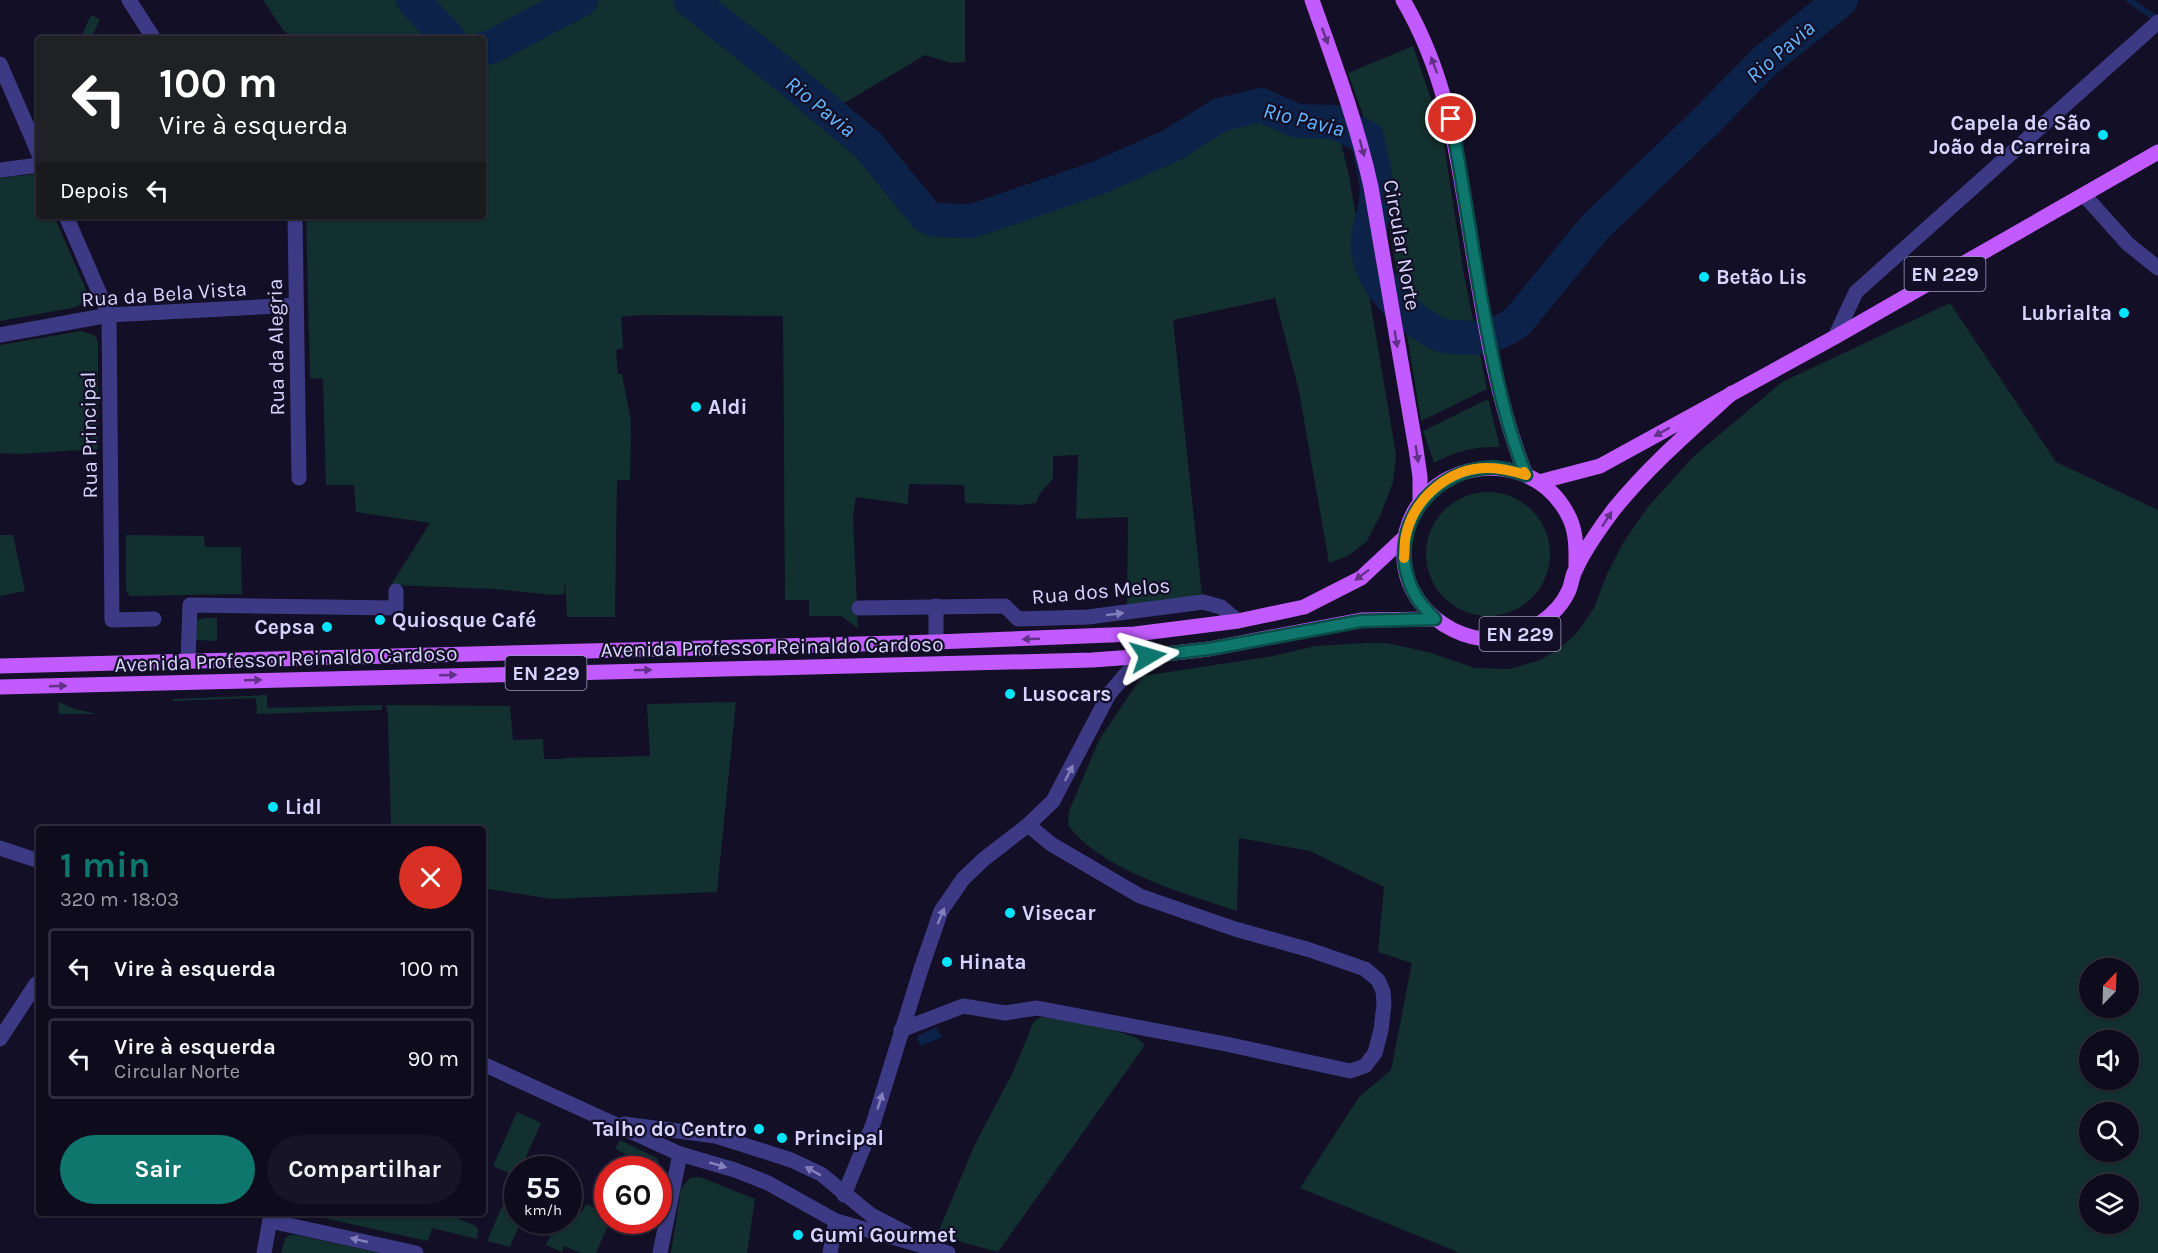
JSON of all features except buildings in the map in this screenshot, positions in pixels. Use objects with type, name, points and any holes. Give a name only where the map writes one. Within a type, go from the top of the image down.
[{"type":"main road","name":"Circular Norte","points":[[1311,0],[1338,72],[1362,147],[1371,187],[1420,477],[1420,503]]},
{"type":"main road","points":[[1403,0],[1424,38],[1451,119],[1476,273],[1495,369],[1511,439],[1532,478]]},
{"type":"main road","name":"EN 229","points":[[1532,478],[1600,466],[1835,337],[2158,152]]},
{"type":"main road","name":"EN 229","points":[[1576,568],[1576,544],[1570,520],[1557,499],[1532,478],[1507,469],[1487,467],[1468,470],[1449,477],[1420,503],[1411,519],[1406,536],[1404,559],[1409,582],[1419,602],[1435,619],[1450,630],[1472,638],[1495,639],[1518,636],[1539,625],[1556,610],[1569,591],[1576,568],[1614,509],[1642,477],[1732,393]]},
{"type":"main road","name":"Avenida Professor Reinaldo Cardoso","points":[[0,666],[936,642],[1135,634],[1238,621],[1304,607],[1361,578],[1406,536]]},
{"type":"main road","name":"Avenida Professor Reinaldo Cardoso","points":[[0,687],[590,671],[976,664],[1148,656],[1209,649],[1361,621],[1435,619]]},
{"type":"street","points":[[129,0],[152,36]]},
{"type":"street","points":[[1835,337],[1856,292],[2154,26]]},
{"type":"street","points":[[0,64],[36,147]]},
{"type":"street","points":[[0,170],[36,165]]},
{"type":"street","points":[[2084,195],[2128,244],[2158,268]]},
{"type":"street","name":"Rua Principal","points":[[67,219],[109,315],[112,620],[154,619]]},
{"type":"street","name":"Rua da Alegria","points":[[295,219],[299,478]]},
{"type":"street","name":"Rua da Bela Vista","points":[[0,335],[109,315],[296,305]]},
{"type":"street","points":[[188,661],[190,605],[396,608],[396,591]]},
{"type":"street","name":"Rua dos Melos","points":[[859,608],[1005,606],[1018,619],[1088,617],[1203,602],[1221,606],[1238,621]]},
{"type":"street","points":[[936,606],[936,642]]},
{"type":"street","points":[[830,1218],[840,1214],[845,1204],[844,1195],[873,1124],[941,911],[963,879],[1053,801],[1109,694],[1127,673],[1148,656]]},
{"type":"street","points":[[902,1030],[963,1006],[1005,1013],[1037,1008],[1226,1044],[1350,1071],[1365,1066],[1375,1053],[1381,1030],[1383,991],[1378,980],[1365,969],[1310,950],[1235,929],[1140,896],[1051,844],[1028,825]]},
{"type":"street","points":[[0,848],[36,860]]},
{"type":"street","points":[[0,1039],[36,985]]},
{"type":"street","points":[[486,1065],[680,1154],[735,1170],[768,1183],[830,1218],[948,1253]]},
{"type":"street","points":[[605,1121],[716,1136],[791,1160],[821,1174],[871,1215],[953,1253]]},
{"type":"street","points":[[660,1253],[685,1132]]},
{"type":"street","points":[[264,1253],[271,1217],[416,1253]]},
{"type":"street","points":[[830,1218],[830,1253]]},
{"type":"green space","points":[[263,0],[965,0],[965,62],[951,63],[925,55],[836,108],[844,115],[915,212],[926,222],[957,226],[969,225],[1099,184],[1174,149],[1217,122],[1228,118],[1260,112],[1295,128],[1337,128],[1349,175],[1396,455],[1393,482],[1381,514],[1367,541],[1348,556],[1329,563],[1299,391],[1275,298],[1173,320],[1202,595],[1127,605],[1128,517],[1076,519],[1078,455],[1053,456],[1053,479],[1040,493],[1036,503],[1022,505],[965,503],[964,485],[909,484],[908,504],[856,497],[853,516],[858,628],[841,616],[809,616],[809,600],[785,600],[783,316],[641,315],[621,317],[623,348],[616,350],[618,374],[622,374],[631,421],[630,480],[617,480],[615,617],[567,617],[565,582],[564,594],[553,595],[496,589],[391,585],[430,523],[356,512],[354,485],[326,485],[323,379],[310,378],[306,219],[486,219],[486,36],[290,36],[283,30]]},
{"type":"green space","points":[[91,15],[100,19],[92,36],[81,36]]},
{"type":"green space","points":[[1413,46],[1442,131],[1464,275],[1487,389],[1421,421],[1383,188],[1373,143],[1348,73]]},
{"type":"green space","points":[[36,174],[36,219],[55,219],[87,292],[84,301],[78,306],[0,321],[0,178]]},
{"type":"green space","points":[[1950,303],[2056,462],[2158,510],[2158,1253],[1460,1253],[1300,1188],[1359,1097],[1391,1070],[1412,963],[1378,952],[1384,887],[1310,851],[1239,838],[1237,911],[1169,888],[1122,868],[1083,841],[1068,825],[1069,811],[1099,740],[1142,676],[1273,656],[1315,646],[1365,643],[1387,643],[1428,652],[1475,668],[1510,669],[1540,660],[1560,648],[1576,634],[1594,608],[1607,574],[1623,543],[1647,508],[1694,456],[1782,382]]},
{"type":"green space","points":[[81,331],[96,336],[98,343],[98,449],[20,454],[0,453],[0,345]]},
{"type":"green space","points":[[1488,399],[1500,447],[1466,450],[1434,463],[1423,431]]},
{"type":"green space","points":[[1488,492],[1512,496],[1532,510],[1546,530],[1550,554],[1546,578],[1532,598],[1512,612],[1488,616],[1464,612],[1444,598],[1430,578],[1426,554],[1430,530],[1444,510],[1464,496]]},
{"type":"green space","points":[[0,535],[13,535],[25,591],[0,596]]},
{"type":"green space","points":[[126,535],[204,536],[205,547],[241,547],[242,594],[130,596],[126,591]]},
{"type":"green space","points":[[217,618],[217,641],[196,640],[196,620]]},
{"type":"green space","points":[[267,695],[267,708],[382,705],[382,710],[257,714],[256,698],[173,701],[173,699]]},
{"type":"green space","points":[[58,702],[75,709],[97,714],[59,714]]},
{"type":"green space","points":[[736,702],[717,892],[552,899],[486,888],[486,826],[391,826],[386,705],[510,706],[513,740],[543,739],[544,759],[563,759],[650,756],[647,704]]},
{"type":"green space","points":[[1041,1017],[1093,1023],[1137,1038],[1145,1045],[998,1252],[938,1233],[974,1146],[1012,1074],[1034,1021]]},
{"type":"green space","points":[[517,1112],[541,1123],[526,1156],[504,1156],[504,1171],[493,1166]]},
{"type":"green space","points":[[620,1140],[653,1156],[630,1156],[615,1149]]},
{"type":"green space","points":[[700,1177],[755,1199],[747,1253],[671,1253],[681,1189],[690,1178]]},
{"type":"green space","points":[[504,1202],[504,1234],[516,1234],[510,1247],[487,1241]]},
{"type":"green space","points":[[586,1204],[594,1208],[594,1234],[604,1234],[596,1253],[581,1253],[564,1246],[562,1252],[546,1245],[551,1234],[582,1234],[582,1212]]},
{"type":"green space","points":[[315,1216],[452,1216],[478,1229],[477,1239],[432,1228],[428,1241]]},
{"type":"green space","points":[[289,1235],[380,1253],[281,1253],[285,1239]]},
{"type":"water","points":[[936,1027],[942,1037],[921,1046],[917,1039],[918,1036]]},
{"type":"waterway","name":"Rio Pavia","points":[[413,0],[446,36]]},
{"type":"waterway","name":"Rio Pavia","points":[[486,48],[581,0]]},
{"type":"waterway","name":"Rio Pavia","points":[[690,0],[868,145],[926,216],[935,220],[972,221],[1098,178],[1172,145],[1220,115],[1261,105],[1297,121],[1335,122],[1367,138],[1377,194],[1368,236],[1368,249],[1379,280],[1396,303],[1429,329],[1445,336],[1467,338],[1490,335],[1518,321],[1595,227],[1766,60],[1841,0]]},
{"type":"waterway","name":"Rio Pavia","points":[[2129,0],[2158,20]]},
{"type":"slow traffic","points":[[1404,558],[1406,536],[1411,519],[1420,503],[1449,477],[1468,470],[1487,467],[1507,469],[1526,475],[1524,472]]},
{"type":"place","name":"Capela de São João da Carreira","points":[[2103,135]]},
{"type":"place","name":"Betão Lis","points":[[1704,277]]},
{"type":"place","name":"Lubrialta","points":[[2124,313]]},
{"type":"place","name":"Aldi","points":[[696,407]]},
{"type":"place","name":"Quiosque Café","points":[[380,620]]},
{"type":"place","name":"Cepsa","points":[[327,627]]},
{"type":"place","name":"Lusocars","points":[[1010,694]]},
{"type":"place","name":"Lidl","points":[[273,807]]},
{"type":"place","name":"Visecar","points":[[1010,913]]},
{"type":"place","name":"Hinata","points":[[947,962]]},
{"type":"place","name":"Talho do Centro","points":[[759,1129]]},
{"type":"place","name":"Principal","points":[[782,1138]]},
{"type":"place","name":"Gumi Gourmet","points":[[798,1235]]},
{"type":"route","points":[[1148,656],[1209,649],[1361,621],[1435,619],[1419,602],[1409,582],[1404,559],[1406,536],[1411,519],[1420,503],[1449,477],[1468,470],[1487,467],[1507,469],[1526,475],[1511,439],[1499,392],[1476,273],[1451,119]]}]
